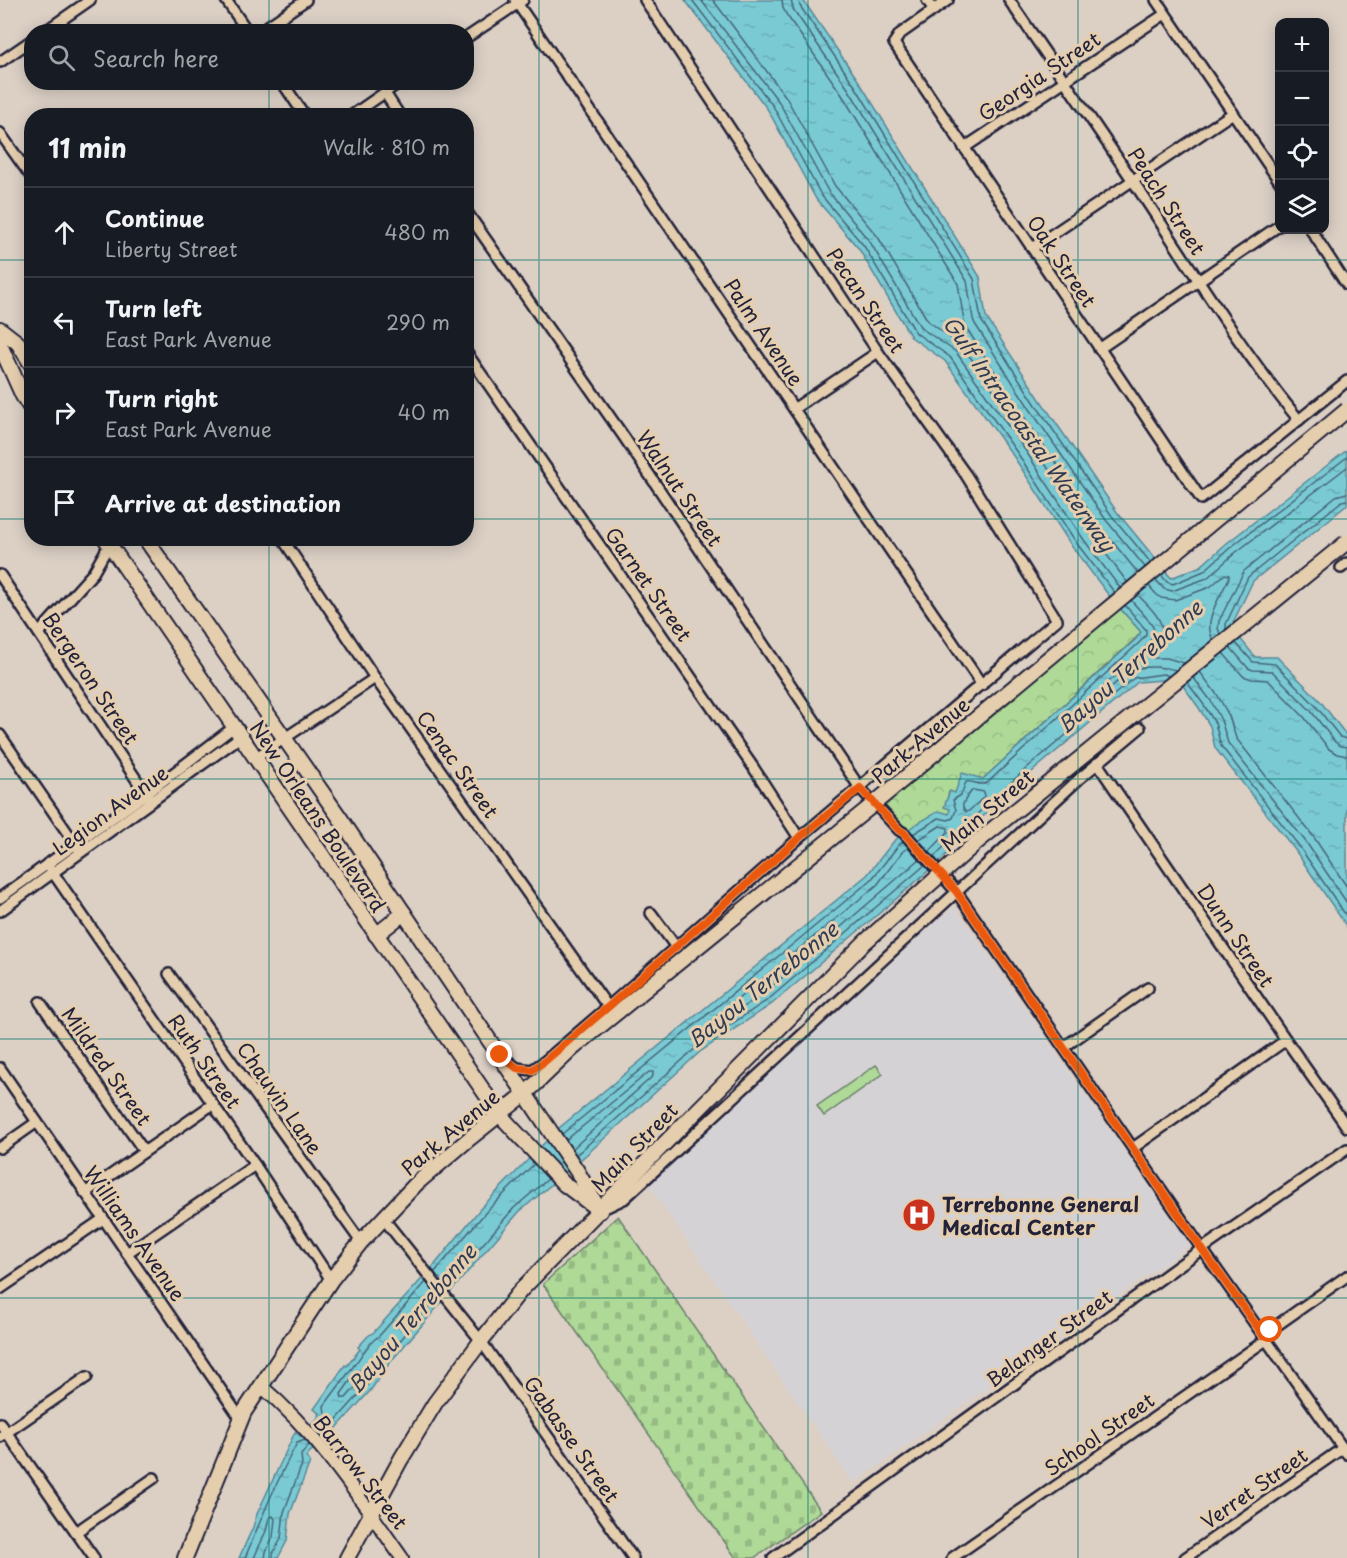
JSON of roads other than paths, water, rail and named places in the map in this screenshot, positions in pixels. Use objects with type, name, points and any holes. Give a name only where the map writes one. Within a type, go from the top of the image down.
[{"type":"main road","points":[[0,329],[18,344],[24,353]]},
{"type":"main road","points":[[0,337],[0,345],[24,398]]},
{"type":"main road","name":"Park Avenue","points":[[185,1558],[244,1412],[331,1280],[361,1242],[417,1183],[525,1094],[573,1048],[870,807],[1347,410]]},
{"type":"main road","name":"Main Street","points":[[347,1558],[370,1513],[435,1403],[481,1341],[521,1290],[661,1147],[866,942],[977,842],[1347,542]]},
{"type":"main road","name":"New Orleans Boulevard","points":[[112,546],[500,1115],[564,1184],[600,1211]]},
{"type":"main road","name":"New Orleans Boulevard","points":[[151,546],[500,1055],[577,1171],[600,1211]]},
{"type":"main road","points":[[376,935],[404,913]]},
{"type":"main road","name":"Barrow Street","points":[[261,1386],[324,1450],[402,1558]]},
{"type":"street","points":[[56,24],[90,0]]},
{"type":"street","points":[[226,0],[242,24]]},
{"type":"street","points":[[272,24],[306,0]]},
{"type":"street","name":"Pecan Street","points":[[645,0],[878,352],[966,475],[1058,620],[982,685]]},
{"type":"street","points":[[927,0],[934,10],[948,0]]},
{"type":"street","name":"Peach Street","points":[[1009,0],[1198,280],[1275,391],[1299,420]]},
{"type":"street","points":[[1156,0],[1279,180]]},
{"type":"street","points":[[474,32],[519,1]]},
{"type":"street","name":"Palm Avenue","points":[[519,1],[982,685]]},
{"type":"street","name":"Oak Street","points":[[934,10],[900,34],[894,43],[1201,499],[1299,420]]},
{"type":"street","name":"Georgia Street","points":[[964,148],[1165,14]]},
{"type":"street","points":[[0,62],[24,46]]},
{"type":"street","points":[[287,90],[300,108]]},
{"type":"street","points":[[363,108],[389,90]]},
{"type":"street","points":[[385,93],[395,108]]},
{"type":"street","points":[[1032,248],[1233,113]]},
{"type":"street","points":[[0,133],[24,167]]},
{"type":"street","name":"Walnut Street","points":[[474,223],[655,483],[860,788],[956,891],[1202,1249],[1344,1446]]},
{"type":"street","points":[[1099,349],[1275,228]]},
{"type":"street","points":[[1314,234],[1347,285]]},
{"type":"street","points":[[795,408],[878,352]]},
{"type":"street","name":"Garnet Street","points":[[474,364],[753,767],[799,838]]},
{"type":"street","points":[[1299,420],[1347,381]]},
{"type":"street","points":[[39,633],[93,573],[106,546]]},
{"type":"street","name":"Cenac Street","points":[[287,546],[375,678],[608,1007]]},
{"type":"street","name":"Bergeron Street","points":[[0,575],[149,798]]},
{"type":"street","points":[[255,758],[375,678]]},
{"type":"street","points":[[500,1055],[517,1068],[532,1070],[545,1061],[799,838],[982,685]]},
{"type":"street","name":"Main Street","points":[[600,1211],[624,1199],[956,891],[1097,763],[1140,728]]},
{"type":"street","name":"Legion Avenue","points":[[0,912],[149,798],[180,768],[237,732]]},
{"type":"street","name":"Legion Avenue","points":[[0,898],[75,844],[186,776],[237,732]]},
{"type":"street","points":[[0,735],[81,852]]},
{"type":"street","name":"Dunn Street","points":[[1097,763],[1347,1126]]},
{"type":"street","points":[[180,768],[186,776]]},
{"type":"street","name":"Ruth Street","points":[[47,864],[255,1165],[331,1280]]},
{"type":"street","points":[[651,913],[676,947]]},
{"type":"street","name":"Chauvin Lane","points":[[169,974],[361,1242]]},
{"type":"street","points":[[1064,1047],[1148,988]]},
{"type":"street","name":"Mildred Street","points":[[40,1002],[144,1151]]},
{"type":"street","points":[[1133,1148],[1286,1040]]},
{"type":"street","name":"Williams Avenue","points":[[0,1068],[241,1419]]},
{"type":"street","points":[[85,1193],[213,1104]]},
{"type":"street","points":[[0,1148],[37,1122]]},
{"type":"street","name":"Belanger Street","points":[[773,1558],[1202,1249],[1347,1149]]},
{"type":"street","points":[[127,1253],[255,1165]]},
{"type":"street","points":[[0,1289],[103,1218]]},
{"type":"street","name":"Gabasse Street","points":[[383,1218],[481,1341],[633,1558]]},
{"type":"street","name":"School Street","points":[[952,1558],[1347,1276]]},
{"type":"street","points":[[3,1435],[87,1377]]},
{"type":"street","points":[[0,1423],[3,1435],[94,1558]]},
{"type":"street","name":"Verret Street","points":[[1185,1558],[1344,1446]]},
{"type":"street","points":[[76,1532],[154,1478]]},
{"type":"water","points":[[685,0],[803,0],[860,83],[980,277],[986,317],[1117,512],[1171,578],[1201,566],[1227,543],[1347,450],[1347,505],[1253,581],[1231,627],[1255,657],[1277,657],[1321,702],[1347,736],[1347,927],[1295,850],[1215,748],[1210,726],[1184,687],[1163,680],[1138,682],[1033,771],[966,832],[942,859],[889,905],[772,1004],[701,1051],[519,1212],[392,1360],[370,1391],[334,1431],[306,1457],[310,1462],[290,1514],[287,1541],[278,1558],[239,1558],[295,1432],[300,1436],[317,1419],[320,1414],[314,1409],[345,1365],[347,1366],[360,1349],[358,1347],[437,1262],[480,1209],[559,1128],[867,875],[894,841],[913,826],[939,811],[949,814],[950,809],[944,807],[950,791],[955,793],[962,773],[983,779],[1141,632],[1110,597],[1073,548],[1014,457],[945,361],[911,337],[859,249],[816,199],[768,110]]},
{"type":"place","name":"Terrebonne General Medical Center","points":[[919,1215]]},
{"type":"water label","name":"Gulf Intracoastal Waterway","points":[[1030,433]]},
{"type":"water label","name":"Bayou Terrebonne","points":[[1129,666]]},
{"type":"water label","name":"Bayou Terrebonne","points":[[762,984]]},
{"type":"water label","name":"Bayou Terrebonne","points":[[411,1318]]}]
